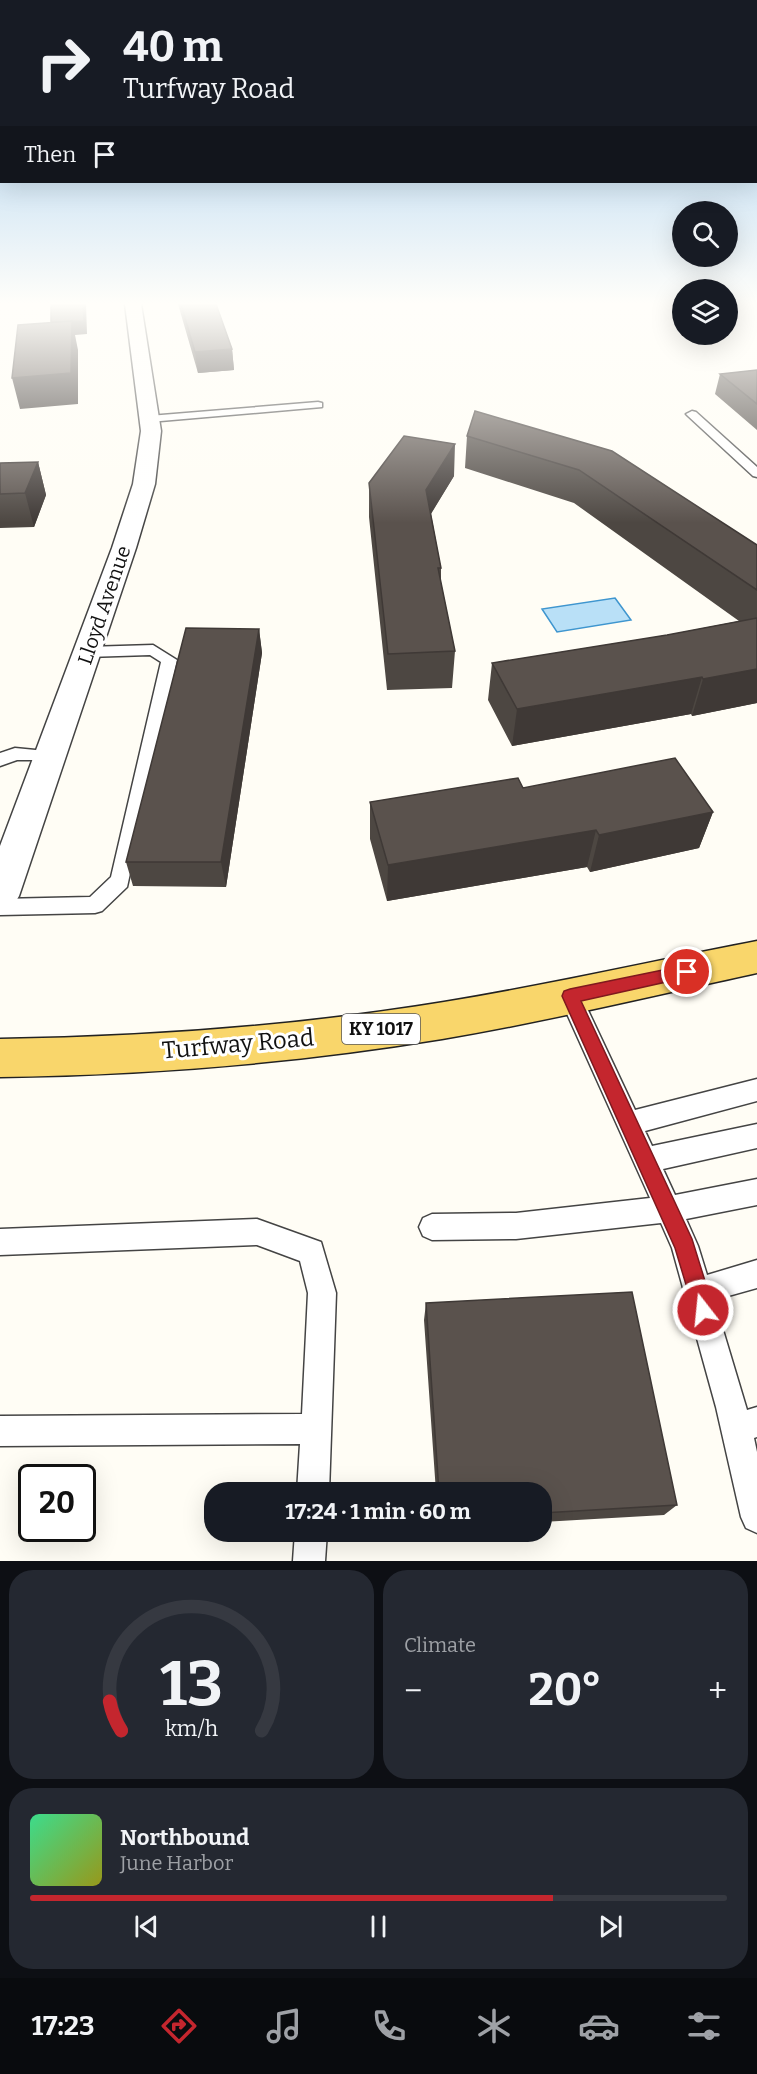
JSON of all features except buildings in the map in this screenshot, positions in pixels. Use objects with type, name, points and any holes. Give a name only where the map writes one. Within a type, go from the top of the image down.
[{"type":"main road","name":"Turfway Road","points":[[0,1058],[57,1058],[210,1049],[325,1036],[504,1010],[757,957]]},
{"type":"street","name":"Lloyd Avenue","points":[[0,896],[124,548],[144,484],[150,419],[144,377]]},
{"type":"lane","points":[[150,419],[318,405]]},
{"type":"lane","points":[[692,414],[757,473]]},
{"type":"lane","points":[[0,907],[95,904],[120,881],[170,660],[153,650],[87,652]]},
{"type":"lane","points":[[0,760],[15,754],[50,756]]},
{"type":"lane","points":[[570,996],[685,1246],[698,1291],[746,1425],[757,1517]]},
{"type":"lane","points":[[629,1123],[757,1090]]},
{"type":"lane","points":[[646,1160],[757,1136]]},
{"type":"lane","points":[[432,1227],[516,1226],[668,1209],[757,1192]]},
{"type":"lane","points":[[0,1242],[257,1232],[311,1252],[322,1293],[313,1482]]},
{"type":"lane","points":[[698,1291],[757,1274]]},
{"type":"lane","points":[[0,1431],[316,1429]]},
{"type":"lane","points":[[309,1561],[310,1542]]},
{"type":"water","points":[[615,598],[631,620],[557,632],[542,609]]},
{"type":"route","points":[[687,972],[570,996],[685,1246],[703,1310]]}]
